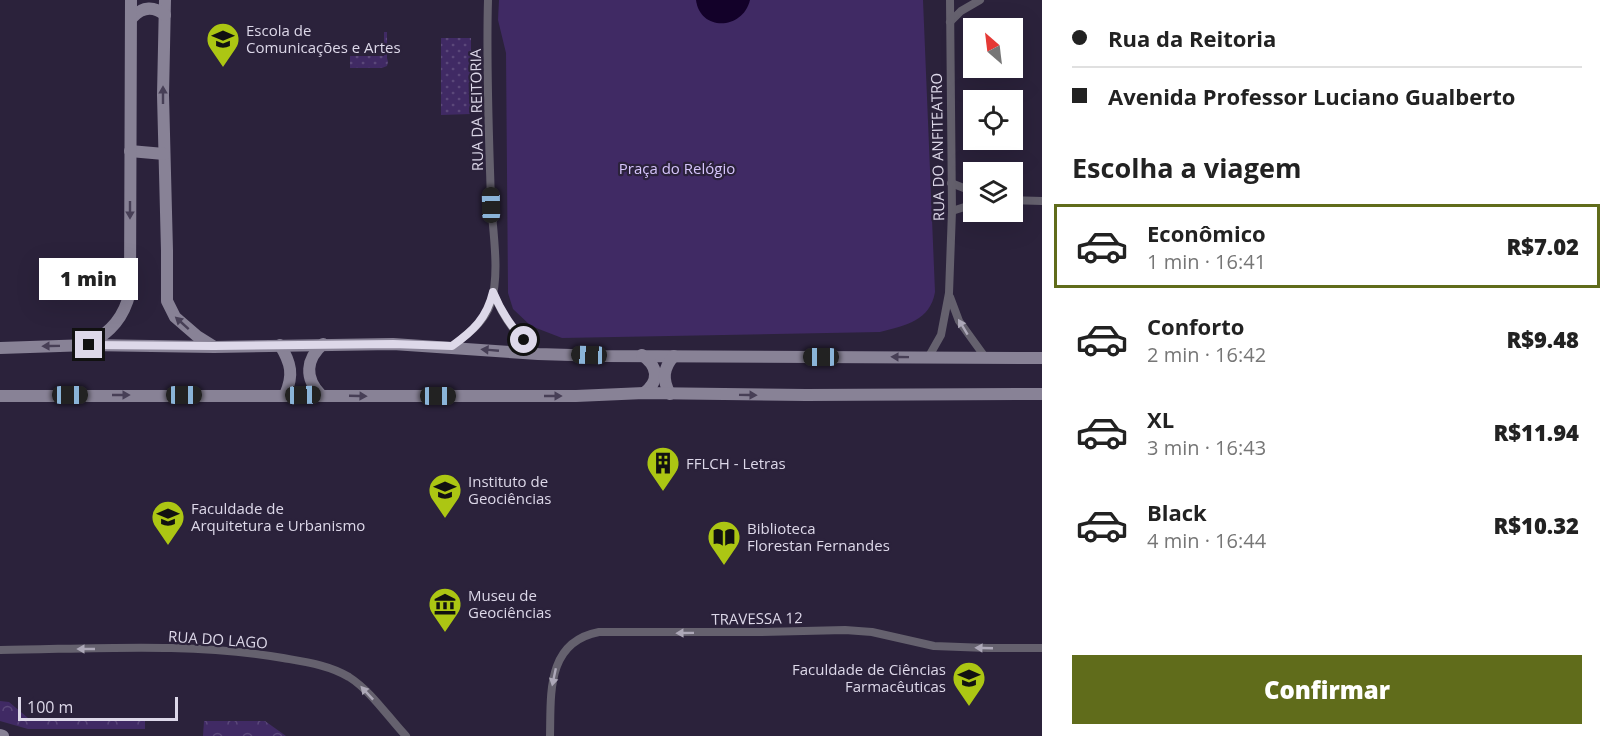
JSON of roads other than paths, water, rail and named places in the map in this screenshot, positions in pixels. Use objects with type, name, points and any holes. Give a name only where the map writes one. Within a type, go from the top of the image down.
[{"type":"street","points":[[89,345],[113,328],[121,317],[129,298],[129,151],[133,16],[131,0]]},
{"type":"street","points":[[165,0],[163,76],[167,301],[175,316],[197,336],[214,346]]},
{"type":"street","name":"RUA DA REITORIA","points":[[452,346],[479,324],[490,304],[493,292],[495,251],[490,165],[488,0]]},
{"type":"street","name":"RUA DO ANFITEATRO","points":[[928,358],[941,335],[949,293],[952,211],[950,0]]},
{"type":"street","points":[[950,22],[961,11],[980,0]]},
{"type":"street","points":[[133,16],[145,8],[152,8],[165,15]]},
{"type":"street","points":[[129,151],[164,154]]},
{"type":"street","points":[[951,183],[963,188]]},
{"type":"street","points":[[1023,200],[1042,201]]},
{"type":"street","points":[[952,211],[963,208]]},
{"type":"street","name":"RUA DA REITORIA","points":[[493,292],[510,327],[538,354]]},
{"type":"street","name":"RUA DO ANFITEATRO","points":[[949,293],[962,327],[986,357]]},
{"type":"street","points":[[321,395],[314,388],[309,369],[315,351],[323,344]]},
{"type":"street","points":[[0,348],[89,345],[393,344],[452,346],[538,354],[1042,358]]},
{"type":"street","points":[[280,345],[291,365],[291,376],[285,395]]},
{"type":"street","points":[[642,355],[655,369],[654,382],[651,388],[644,393]]},
{"type":"street","points":[[670,394],[664,378],[668,362],[674,356]]},
{"type":"street","points":[[0,396],[1042,394]]},
{"type":"street","name":"TRAVESSA 12","points":[[550,736],[552,688],[559,661],[564,652],[579,638],[598,632],[845,630],[872,632],[934,646],[1042,648]]},
{"type":"street","name":"RUA DO LAGO","points":[[0,650],[171,648],[256,653],[320,665],[347,676],[364,688],[406,736]]},
{"type":"place","name":"Escola de Comunicações e Artes","points":[[223,68]]},
{"type":"place","name":"FFLCH - Letras","points":[[663,492]]},
{"type":"place","name":"Instituto de Geociências","points":[[445,519]]},
{"type":"place","name":"Faculdade de Arquitetura e Urbanismo","points":[[168,546]]},
{"type":"place","name":"Biblioteca Florestan Fernandes","points":[[724,566]]},
{"type":"place","name":"Museu de Geociências","points":[[445,633]]},
{"type":"place","name":"Faculdade de Ciências Farmacêuticas","points":[[969,707]]},
{"type":"park label","name":"Praça do Relógio","points":[[677,168]]}]
